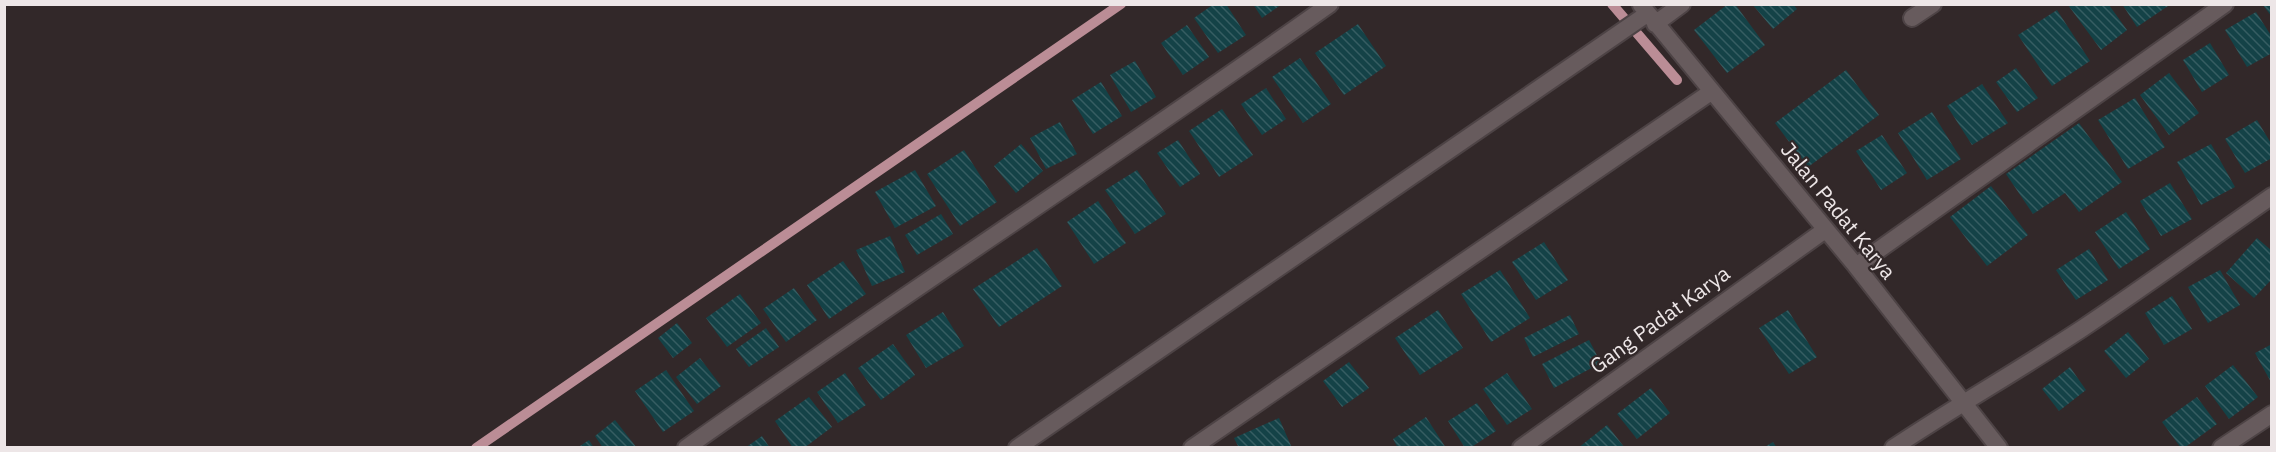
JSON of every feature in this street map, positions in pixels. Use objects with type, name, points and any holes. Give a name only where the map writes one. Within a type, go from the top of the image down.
[{"type":"street","points":[[686,447],[803,365],[1236,72],[1330,4]]},
{"type":"street","points":[[1017,447],[1647,14],[1682,4]]},
{"type":"street","points":[[1912,18],[1933,4]]},
{"type":"street","points":[[1856,266],[2226,4]]},
{"type":"street","name":"Jalan Padat Karya","points":[[1647,14],[1856,266],[1961,402],[1999,447]]},
{"type":"street","points":[[1192,447],[1711,92]]},
{"type":"street","points":[[1893,447],[1961,402],[2085,327],[2271,196]]},
{"type":"street","name":"Gang Padat Karya","points":[[1521,447],[1826,230]]},
{"type":"street","points":[[2222,447],[2271,414]]},
{"type":"building","points":[[1214,4],[1226,4],[1246,35],[1218,53],[1194,18]]},
{"type":"building","points":[[1253,4],[1282,4],[1262,18]]},
{"type":"building","points":[[1728,4],[1735,4],[1765,45],[1727,73],[1694,30]]},
{"type":"building","points":[[1752,4],[1793,4],[1797,9],[1773,29]]},
{"type":"building","points":[[2122,4],[2171,4],[2137,27]]},
{"type":"building","points":[[2262,4],[2272,4],[2272,17]]},
{"type":"building","points":[[2068,5],[2109,5],[2127,30],[2101,50]]},
{"type":"building","points":[[2057,10],[2090,61],[2052,86],[2018,35]]},
{"type":"building","points":[[2256,12],[2272,37],[2272,53],[2247,67],[2225,30]]},
{"type":"building","points":[[1358,24],[1386,66],[1344,95],[1315,53]]},
{"type":"building","points":[[1187,25],[1209,57],[1183,75],[1161,43]]},
{"type":"building","points":[[2210,43],[2229,75],[2202,92],[2183,60]]},
{"type":"building","points":[[1300,58],[1331,104],[1303,123],[1272,77]]},
{"type":"building","points":[[1135,61],[1156,97],[1131,112],[1110,75]]},
{"type":"building","points":[[2016,68],[2038,98],[2017,112],[1996,82]]},
{"type":"building","points":[[1846,70],[1879,115],[1808,167],[1775,123]]},
{"type":"building","points":[[2169,73],[2199,113],[2169,135],[2140,95]]},
{"type":"building","points":[[1101,82],[1122,116],[1093,134],[1072,100]]},
{"type":"building","points":[[1982,84],[2008,123],[1972,145],[1947,106]]},
{"type":"building","points":[[1266,88],[1286,119],[1262,135],[1241,104]]},
{"type":"building","points":[[2135,98],[2165,147],[2128,169],[2098,120]]},
{"type":"building","points":[[1222,109],[1253,155],[1219,177],[1189,131]]},
{"type":"building","points":[[1932,112],[1961,159],[1927,180],[1898,133]]},
{"type":"building","points":[[2257,120],[2272,145],[2272,158],[2245,173],[2225,139]]},
{"type":"building","points":[[1060,122],[1077,154],[1046,169],[1030,138]]},
{"type":"building","points":[[2079,123],[2122,182],[2079,212],[2065,193],[2033,214],[2006,174]]},
{"type":"building","points":[[1882,135],[1907,173],[1881,190],[1856,151]]},
{"type":"building","points":[[1178,140],[1200,174],[1180,187],[1157,153]]},
{"type":"building","points":[[1021,144],[1043,171],[1016,193],[994,166]]},
{"type":"building","points":[[2211,144],[2235,187],[2201,205],[2177,162]]},
{"type":"building","points":[[964,150],[997,202],[960,226],[927,174]]},
{"type":"building","points":[[915,170],[936,206],[895,228],[875,192]]},
{"type":"building","points":[[1137,170],[1166,214],[1135,234],[1105,190]]},
{"type":"building","points":[[2170,183],[2192,219],[2161,236],[2140,201]]},
{"type":"building","points":[[1991,186],[2028,235],[1987,266],[1950,217]]},
{"type":"building","points":[[1098,201],[1126,243],[1094,264],[1067,222]]},
{"type":"building","points":[[2126,212],[2150,249],[2119,269],[2095,232]]},
{"type":"building","points":[[941,214],[953,234],[917,255],[905,235]]},
{"type":"building","points":[[890,236],[905,272],[872,286],[856,250]]},
{"type":"building","points":[[2257,238],[2272,251],[2272,279],[2254,298],[2226,273]]},
{"type":"building","points":[[1544,242],[1568,280],[1536,300],[1512,262]]},
{"type":"building","points":[[1037,248],[1062,286],[999,327],[973,289]]},
{"type":"building","points":[[2089,249],[2108,280],[2076,300],[2056,270]]},
{"type":"building","points":[[843,261],[866,294],[829,319],[807,285]]},
{"type":"building","points":[[1500,270],[1530,318],[1491,342],[1461,294]]},
{"type":"building","points":[[2220,270],[2240,305],[2208,323],[2188,287]]},
{"type":"building","points":[[794,288],[817,320],[786,342],[763,309]]},
{"type":"building","points":[[740,294],[761,323],[727,347],[706,318]]},
{"type":"building","points":[[2172,296],[2192,329],[2164,345],[2145,313]]},
{"type":"building","points":[[1438,310],[1463,348],[1420,375],[1395,338]]},
{"type":"building","points":[[1788,310],[1817,357],[1789,374],[1759,328]]},
{"type":"building","points":[[943,312],[964,346],[926,368],[906,335]]},
{"type":"building","points":[[1570,315],[1579,334],[1533,357],[1524,338]]},
{"type":"building","points":[[677,323],[692,343],[673,358],[658,338]]},
{"type":"building","points":[[766,328],[779,347],[749,367],[736,349]]},
{"type":"building","points":[[2128,332],[2149,359],[2126,378],[2104,351]]},
{"type":"building","points":[[1589,340],[1601,363],[1554,388],[1542,364]]},
{"type":"building","points":[[893,344],[915,375],[881,400],[858,368]]},
{"type":"building","points":[[2272,344],[2272,384],[2255,353]]},
{"type":"building","points":[[700,358],[721,386],[697,404],[676,377]]},
{"type":"building","points":[[1349,362],[1369,388],[1342,407],[1323,381]]},
{"type":"building","points":[[2233,365],[2258,397],[2229,419],[2205,386]]},
{"type":"building","points":[[2070,367],[2086,390],[2059,411],[2042,389]]},
{"type":"building","points":[[666,370],[694,411],[663,432],[635,391]]},
{"type":"building","points":[[845,373],[866,405],[838,423],[817,392]]},
{"type":"building","points":[[1507,373],[1532,409],[1507,425],[1483,389]]},
{"type":"building","points":[[1651,388],[1670,413],[1637,439],[1617,414]]},
{"type":"building","points":[[809,397],[832,427],[804,448],[793,448],[775,421]]},
{"type":"building","points":[[2197,397],[2217,424],[2181,448],[2162,422]]},
{"type":"building","points":[[1477,403],[1496,431],[1470,448],[1465,448],[1448,421]]},
{"type":"building","points":[[1426,417],[1446,448],[1398,448],[1393,439]]},
{"type":"building","points":[[1279,418],[1292,448],[1239,448],[1234,438]]},
{"type":"building","points":[[615,420],[637,448],[603,448],[595,436]]},
{"type":"building","points":[[1607,425],[1625,448],[1578,448]]},
{"type":"building","points":[[762,436],[770,448],[745,448]]},
{"type":"building","points":[[589,440],[594,448],[577,448]]},
{"type":"building","points":[[1773,442],[1777,448],[1763,448]]},
{"type":"waterway","points":[[476,448],[1121,4]]},
{"type":"waterway","points":[[1612,4],[1677,80]]}]
